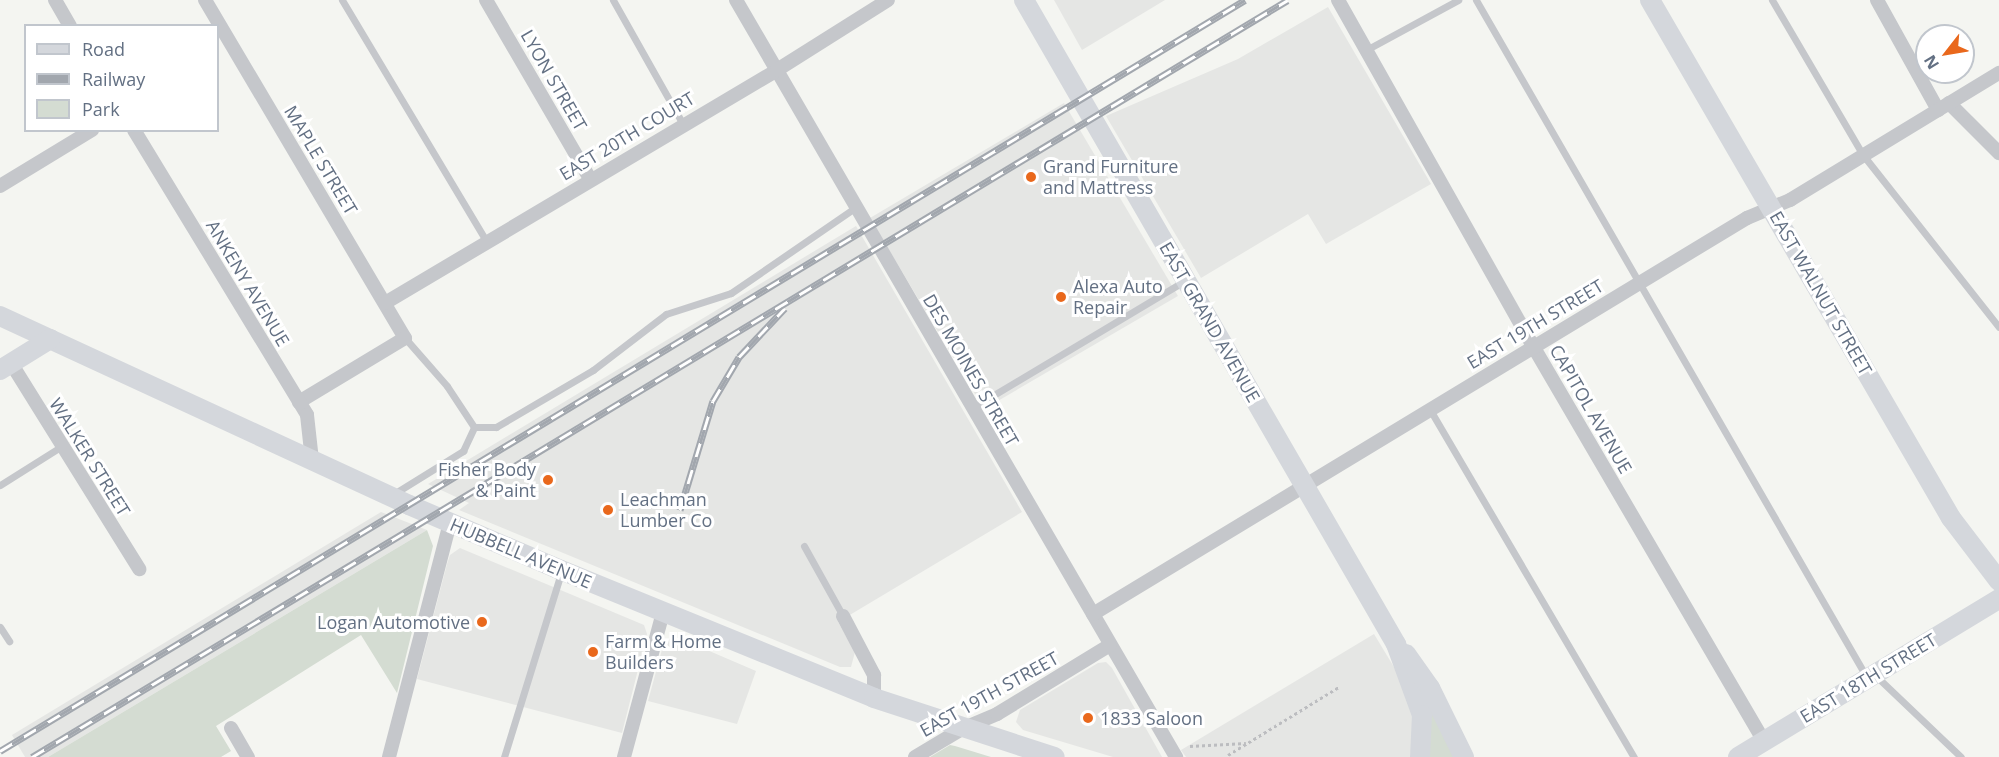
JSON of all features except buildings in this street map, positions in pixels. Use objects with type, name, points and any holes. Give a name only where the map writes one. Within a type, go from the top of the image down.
[{"type":"street","points":[[55,0],[69,24]]},
{"type":"street","name":"MAPLE STREET","points":[[205,0],[405,338]]},
{"type":"street","name":"LYON STREET","points":[[486,0],[590,179]]},
{"type":"street","name":"DES MOINES STREET","points":[[736,0],[1176,757]]},
{"type":"street","name":"EAST 20TH COURT","points":[[385,303],[683,123],[777,70],[873,4],[888,0]]},
{"type":"street","name":"EAST GRAND AVENUE","points":[[1024,0],[1395,644],[1422,715],[1420,757]]},
{"type":"street","name":"CAPITOL AVENUE","points":[[1338,0],[1533,346],[1764,741]]},
{"type":"street","points":[[1876,0],[1943,107],[1999,153]]},
{"type":"street","name":"EAST WALNUT STREET","points":[[1656,2],[1770,206],[1952,518],[1999,581]]},
{"type":"street","name":"EAST 19TH STREET","points":[[1093,614],[1638,283],[1770,206],[1790,200],[1999,73]]},
{"type":"street","points":[[0,186],[89,132]]},
{"type":"street","name":"ANKENY AVENUE","points":[[135,132],[307,415],[312,460]]},
{"type":"street","name":"HUBBELL AVENUE","points":[[0,316],[390,496],[561,570],[874,698],[962,729],[1055,757]]},
{"type":"street","points":[[299,402],[405,338]]},
{"type":"street","points":[[5,367],[50,339]]},
{"type":"street","name":"WALKER STREET","points":[[5,367],[62,446],[139,569]]},
{"type":"street","points":[[389,757],[450,523]]},
{"type":"street","name":"EAST 18TH STREET","points":[[1738,757],[1999,598]]},
{"type":"street","points":[[624,757],[663,612]]},
{"type":"street","points":[[843,616],[874,675],[874,698]]},
{"type":"street","name":"EAST GRAND AVENUE","points":[[1395,644],[1421,673],[1464,757]]},
{"type":"street","name":"EAST 19TH STREET","points":[[915,757],[962,729],[997,714],[1110,645]]},
{"type":"street","points":[[231,728],[249,757]]},
{"type":"lane","points":[[342,0],[487,242]]},
{"type":"lane","points":[[613,0],[683,123]]},
{"type":"lane","points":[[1366,50],[1458,0]]},
{"type":"lane","points":[[1476,0],[1638,283],[1871,676],[1961,757]]},
{"type":"lane","points":[[1772,0],[1863,155],[1999,327]]},
{"type":"lane","points":[[474,427],[496,427],[593,370],[666,314],[731,293],[856,207]]},
{"type":"lane","points":[[972,408],[1186,280]]},
{"type":"lane","points":[[405,338],[447,386],[474,427]]},
{"type":"lane","points":[[1429,408],[1634,757]]},
{"type":"lane","points":[[390,496],[463,451],[474,427]]},
{"type":"lane","points":[[0,485],[62,446]]},
{"type":"lane","points":[[804,546],[843,616]]},
{"type":"lane","points":[[504,757],[561,570]]},
{"type":"lane","points":[[0,627],[9,641]]},
{"type":"path","points":[[1228,755],[1339,687]]},
{"type":"path","points":[[1190,746],[1246,744]]},
{"type":"shaded area","points":[[1054,0],[1165,0],[1082,50]]},
{"type":"shaded area","points":[[1328,7],[1431,184],[1326,244],[1308,214],[1201,278],[1106,116],[1238,59]]},
{"type":"shaded area","points":[[1064,103],[1178,296],[984,409],[870,218]]},
{"type":"shaded area","points":[[856,226],[1022,512],[838,622],[855,652],[851,667],[840,667],[459,510],[469,503],[428,484]]},
{"type":"shaded area","points":[[381,512],[427,530],[48,757],[25,757],[12,735]]},
{"type":"shaded area","points":[[460,548],[644,625],[647,634],[622,733],[417,679],[447,564],[450,555]]},
{"type":"shaded area","points":[[1374,634],[1400,677],[1411,706],[1415,727],[1410,757],[1186,757],[1181,750]]},
{"type":"shaded area","points":[[679,638],[756,671],[737,724],[648,701],[663,646],[670,639]]},
{"type":"shaded area","points":[[1106,662],[1112,668],[1162,757],[1113,757],[1023,730],[1016,722],[1020,710],[1098,663]]},
{"type":"green space","points":[[427,530],[433,546],[397,693],[361,635],[216,726],[231,751],[221,757],[48,757]]},
{"type":"green space","points":[[1416,678],[1457,757],[1429,757],[1431,716]]},
{"type":"green space","points":[[950,745],[955,746],[991,757],[930,757]]},
{"type":"railway","points":[[0,751],[1245,0]]},
{"type":"railway","points":[[32,757],[1288,0]]},
{"type":"railway","points":[[680,510],[713,401],[739,357],[785,308]]},
{"type":"place","name":"Grand Furniture and Mattress","points":[[1031,177]]},
{"type":"place","name":"Alexa Auto Repair","points":[[1061,297]]},
{"type":"place","name":"Fisher Body & Paint","points":[[548,480]]},
{"type":"place","name":"Leachman Lumber Co","points":[[608,510]]},
{"type":"place","name":"Logan Automotive","points":[[482,622]]},
{"type":"place","name":"Farm & Home Builders","points":[[593,652]]},
{"type":"place","name":"1833 Saloon","points":[[1088,718]]}]
